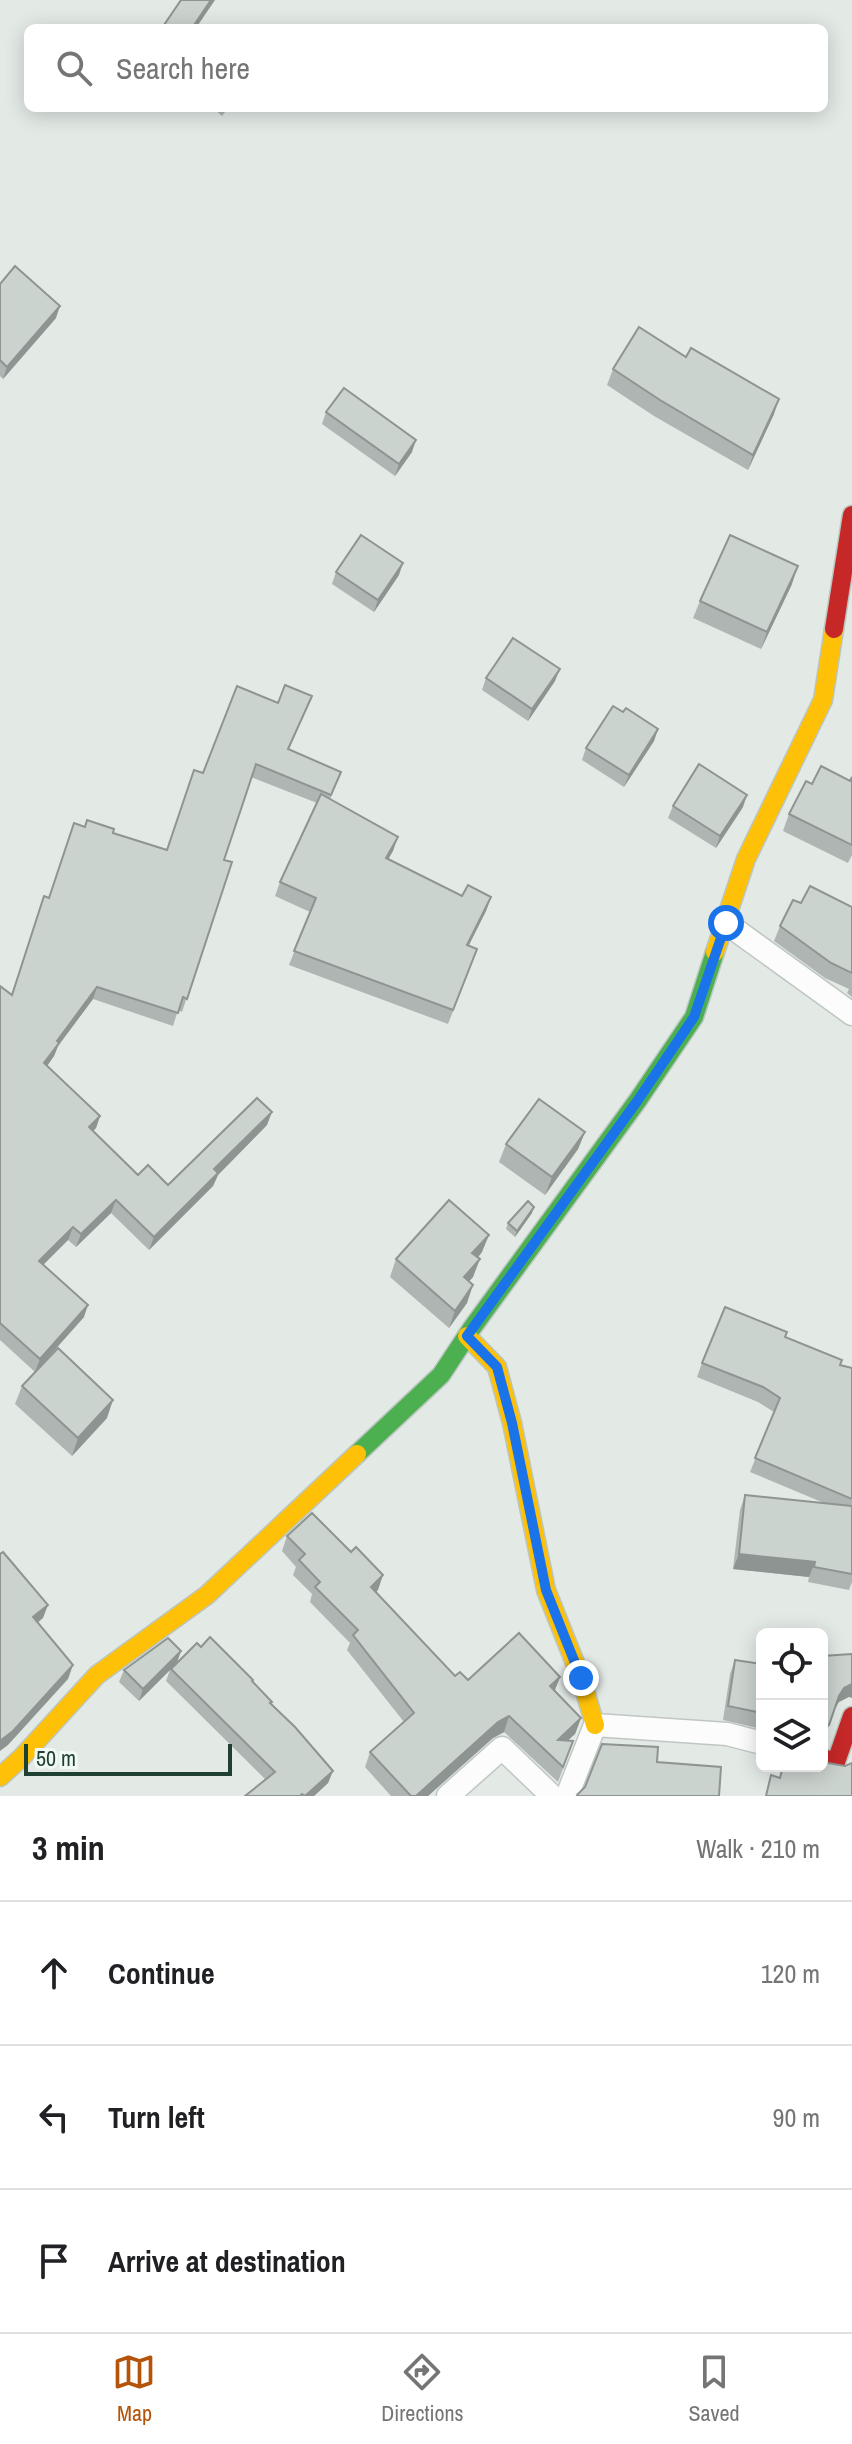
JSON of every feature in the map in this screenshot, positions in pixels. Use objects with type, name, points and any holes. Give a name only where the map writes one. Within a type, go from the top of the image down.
[{"type":"street","points":[[0,1777],[97,1675],[207,1595],[441,1375],[638,1100],[694,1017],[746,859],[823,700],[852,515]]},
{"type":"street","points":[[726,923],[852,1014]]},
{"type":"street","points":[[467,1336],[497,1367],[512,1423],[546,1590],[581,1678],[595,1725],[567,1796]]},
{"type":"street","points":[[828,1760],[836,1762],[852,1716]]},
{"type":"street","points":[[595,1725],[727,1734],[756,1741]]},
{"type":"street","points":[[448,1796],[502,1748],[552,1796]]},
{"type":"building","points":[[181,0],[211,0],[195,24],[165,24]]},
{"type":"building","points":[[15,266],[60,306],[7,367],[0,360],[0,284]]},
{"type":"building","points":[[639,327],[686,357],[691,348],[779,399],[753,455],[613,369]]},
{"type":"building","points":[[344,388],[416,440],[399,464],[326,412]]},
{"type":"building","points":[[361,535],[403,563],[378,600],[336,572]]},
{"type":"building","points":[[730,535],[798,566],[767,632],[700,601]]},
{"type":"building","points":[[513,638],[560,669],[532,709],[486,678]]},
{"type":"building","points":[[285,685],[312,696],[288,749],[341,772],[331,795],[256,764],[224,860],[232,862],[187,999],[183,997],[178,1013],[97,987],[44,1063],[100,1116],[89,1127],[138,1175],[148,1165],[168,1185],[257,1098],[272,1112],[214,1169],[218,1173],[154,1237],[116,1200],[81,1234],[73,1227],[39,1261],[88,1305],[40,1359],[0,1323],[0,986],[12,995],[44,896],[49,898],[74,823],[85,827],[87,820],[114,829],[113,833],[167,850],[194,770],[203,773],[237,686],[278,703]]},
{"type":"building","points":[[613,706],[623,712],[626,708],[658,729],[629,775],[586,748]]},
{"type":"building","points":[[699,764],[747,795],[720,836],[673,806]]},
{"type":"building","points":[[821,766],[850,781],[852,777],[852,845],[789,814],[806,781],[812,784]]},
{"type":"building","points":[[321,794],[398,837],[386,858],[462,896],[468,885],[491,897],[467,945],[477,949],[453,1010],[294,951],[316,898],[280,882]]},
{"type":"building","points":[[810,886],[852,907],[852,973],[831,963],[780,926],[793,900],[801,903]]},
{"type":"building","points":[[539,1099],[585,1132],[552,1177],[506,1144]]},
{"type":"building","points":[[449,1200],[489,1235],[472,1253],[480,1259],[464,1277],[473,1285],[455,1311],[396,1259]]},
{"type":"building","points":[[528,1201],[534,1207],[517,1231],[508,1223]]},
{"type":"building","points":[[725,1307],[787,1332],[785,1337],[842,1360],[840,1365],[852,1368],[852,1499],[755,1458],[780,1398],[763,1387],[702,1363]]},
{"type":"building","points":[[58,1348],[113,1400],[78,1438],[22,1386]]},
{"type":"building","points":[[745,1495],[852,1506],[852,1574],[814,1567],[815,1562],[739,1554]]},
{"type":"building","points":[[312,1513],[351,1552],[356,1547],[383,1575],[371,1587],[455,1676],[460,1672],[468,1680],[519,1633],[560,1677],[550,1686],[581,1718],[558,1740],[573,1741],[563,1767],[509,1716],[498,1722],[416,1796],[411,1796],[370,1752],[414,1713],[353,1635],[358,1630],[315,1587],[320,1582],[299,1560],[305,1554],[287,1536]]},
{"type":"building","points":[[3,1552],[48,1605],[33,1617],[73,1665],[13,1731],[0,1741],[0,1554]]},
{"type":"building","points":[[210,1637],[253,1680],[270,1703],[333,1771],[305,1796],[245,1796],[275,1772],[171,1669],[197,1643],[201,1647]]},
{"type":"building","points":[[168,1638],[181,1651],[143,1689],[124,1670]]},
{"type":"building","points":[[852,1654],[852,1684],[844,1688],[839,1696],[828,1725],[828,1700],[828,1656]]},
{"type":"building","points":[[735,1660],[756,1663],[756,1712],[728,1706]]},
{"type":"building","points":[[602,1744],[658,1747],[657,1762],[721,1767],[719,1796],[578,1796],[585,1787]]},
{"type":"building","points":[[828,1763],[845,1766],[852,1763],[852,1796],[766,1796],[771,1775],[780,1778],[782,1772],[828,1772]]},
{"type":"traffic: fast","points":[[357,1454],[441,1375],[638,1100],[694,1017],[715,952]]},
{"type":"traffic: slow","points":[[715,952],[746,859],[823,700],[834,629]]},
{"type":"traffic: slow","points":[[467,1336],[497,1367],[512,1423],[546,1590],[581,1678],[595,1725]]},
{"type":"traffic: slow","points":[[0,1777],[97,1675],[207,1595],[357,1454]]},
{"type":"traffic: jam","points":[[834,629],[852,515]]},
{"type":"traffic: jam","points":[[828,1760],[836,1762],[852,1716]]},
{"type":"route","points":[[581,1678],[546,1590],[512,1423],[497,1367],[467,1336],[638,1100],[694,1017],[726,923]]}]
